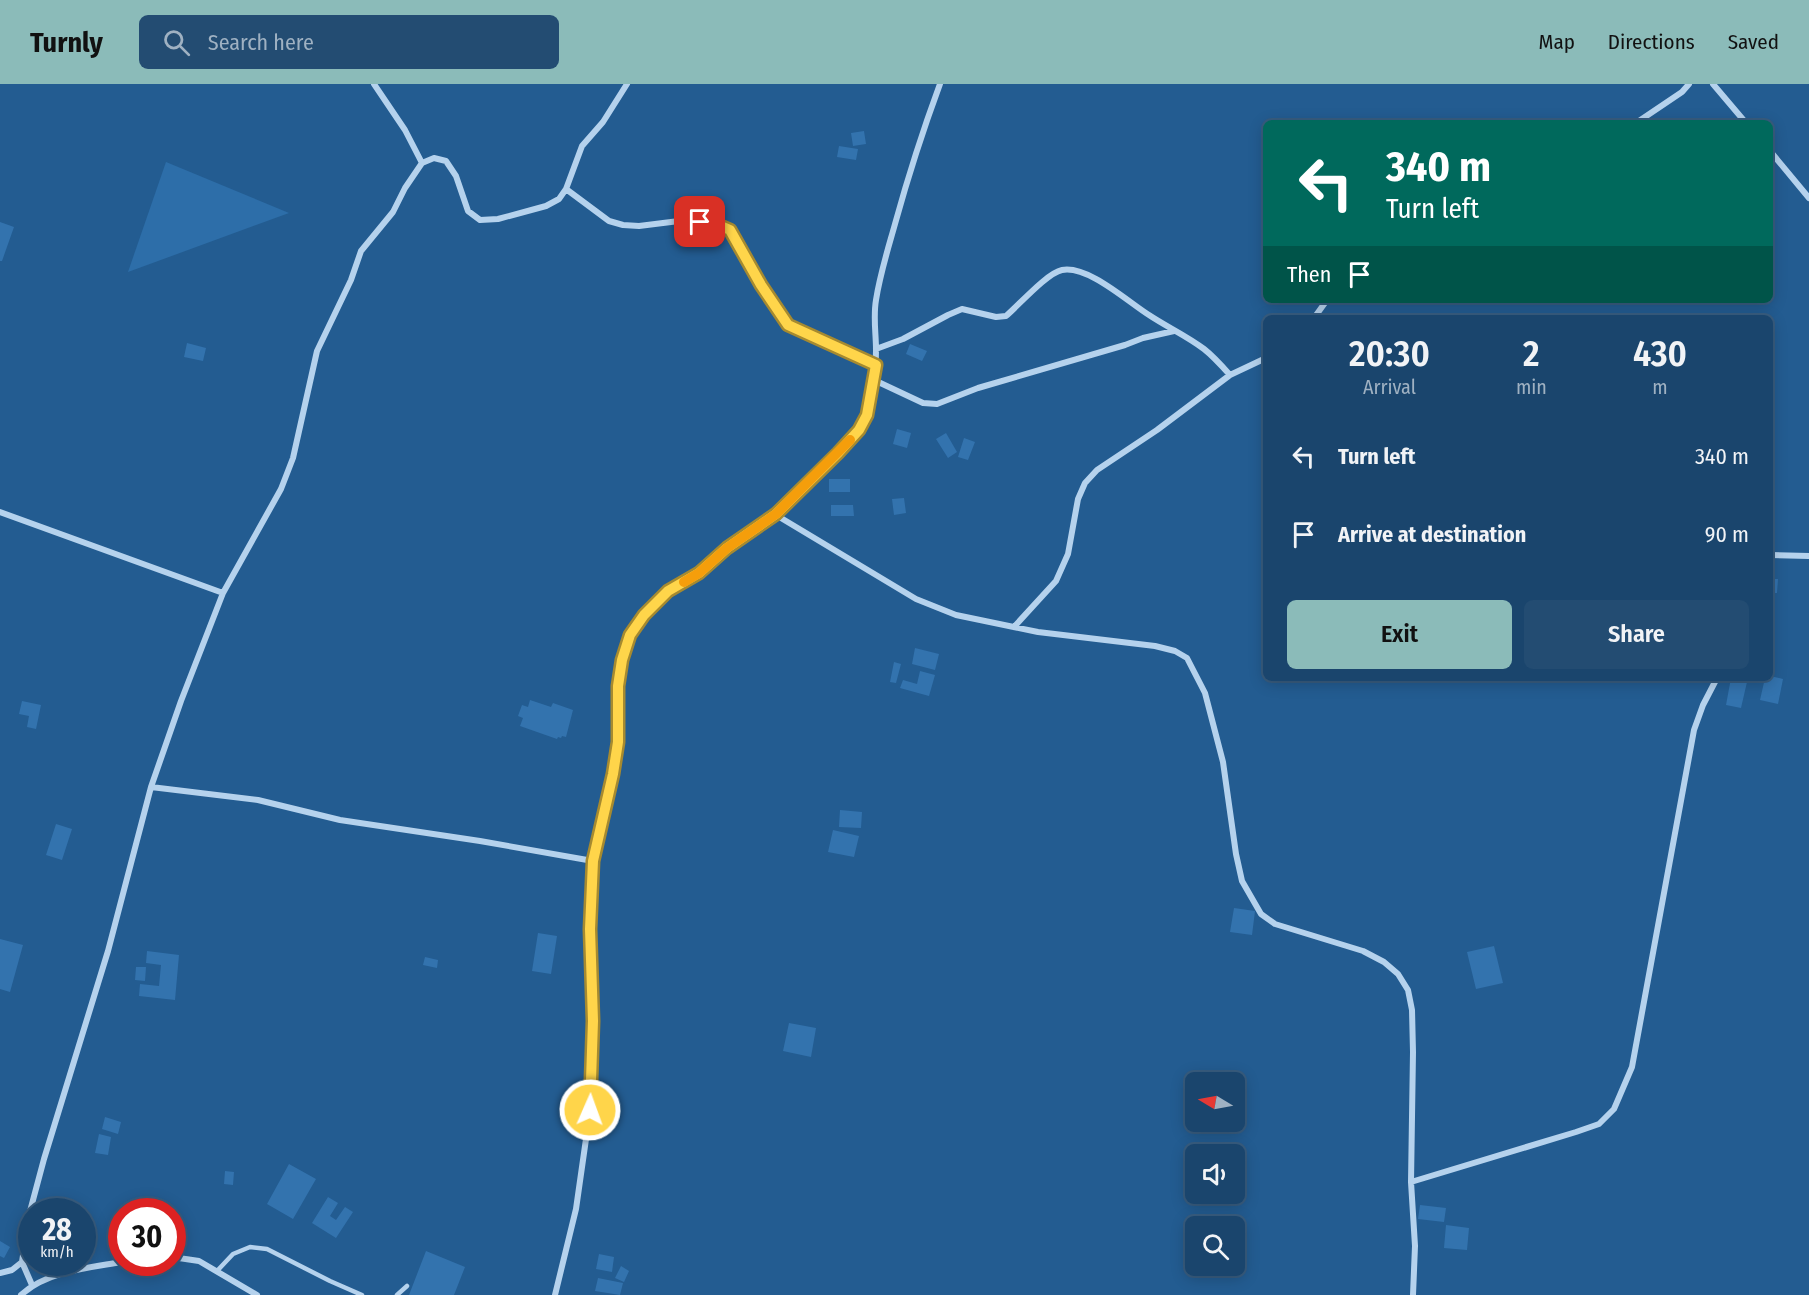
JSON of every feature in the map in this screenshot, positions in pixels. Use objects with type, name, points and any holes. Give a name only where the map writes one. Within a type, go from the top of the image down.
[{"type":"street","points":[[374,84],[405,130],[422,163]]},
{"type":"street","points":[[34,1198],[108,951],[151,787],[223,593],[281,489],[293,458],[317,351],[351,280],[361,251],[393,212],[405,188],[422,163],[434,158],[446,161],[456,176],[468,211],[480,220],[498,219],[546,206],[559,199],[566,189],[582,146],[603,122],[627,84]]},
{"type":"street","points":[[555,1295],[576,1209],[590,1110],[593,1021],[590,929],[593,861],[618,742],[618,686],[622,660],[630,635],[644,615],[668,591],[699,573],[727,548],[776,514],[859,430],[867,415],[874,380],[876,300],[884,265],[922,131],[940,84]]},
{"type":"street","points":[[1640,120],[1682,92],[1689,84]]},
{"type":"street","points":[[1713,84],[1743,120]]},
{"type":"street","points":[[1773,155],[1809,198]]},
{"type":"street","points":[[566,189],[609,221],[623,225],[639,226],[687,220],[714,223],[730,230],[761,285],[788,325],[876,365]]},
{"type":"street","points":[[876,349],[925,329],[962,309],[1006,316],[1049,276],[1062,270],[1088,275],[1113,289],[1205,350],[1230,375]]},
{"type":"street","points":[[874,380],[923,403],[936,404],[978,388],[1117,348],[1143,338],[1174,331]]},
{"type":"street","points":[[1014,627],[1056,581],[1068,554],[1078,499],[1084,483],[1097,470],[1157,430],[1230,375],[1263,359]]},
{"type":"street","points":[[0,512],[223,593]]},
{"type":"street","points":[[776,514],[916,599],[956,615],[1101,641],[1155,646],[1175,651],[1187,658],[1205,693],[1223,762],[1242,881],[1260,914],[1275,924],[1363,951],[1384,962],[1398,974],[1408,990],[1412,1010],[1413,1052],[1411,1182],[1415,1246],[1413,1295]]},
{"type":"street","points":[[1773,555],[1809,556]]},
{"type":"street","points":[[1411,1182],[1584,1130],[1599,1124],[1614,1109],[1632,1067],[1694,730],[1715,681]]},
{"type":"street","points":[[151,787],[258,801],[340,820],[593,861]]},
{"type":"street","points":[[186,1259],[199,1261],[257,1295]]},
{"type":"street","points":[[0,1273],[12,1270],[18,1265]]},
{"type":"street","points":[[21,1295],[32,1285],[57,1276],[108,1265]]},
{"type":"street","points":[[28,1276],[32,1285]]},
{"type":"lane","points":[[217,1271],[233,1254],[250,1247],[267,1249],[362,1295]]},
{"type":"lane","points":[[397,1295],[407,1286]]},
{"type":"shaded area","points":[[166,162],[289,213],[128,272]]},
{"type":"building","points":[[864,131],[866,144],[853,146],[851,133]]},
{"type":"building","points":[[839,146],[858,149],[856,160],[837,157]]},
{"type":"building","points":[[0,222],[14,227],[2,261],[0,261]]},
{"type":"building","points":[[187,343],[206,348],[203,361],[184,357]]},
{"type":"building","points":[[910,344],[927,351],[922,361],[906,354]]},
{"type":"building","points":[[897,429],[911,433],[907,448],[893,444]]},
{"type":"building","points":[[946,433],[957,452],[948,458],[936,439]]},
{"type":"building","points":[[964,438],[975,442],[968,460],[958,457]]},
{"type":"building","points":[[829,479],[850,479],[850,492],[829,492]]},
{"type":"building","points":[[904,498],[906,513],[894,515],[892,499]]},
{"type":"building","points":[[831,505],[853,505],[854,516],[831,516]]},
{"type":"building","points":[[1773,579],[1778,579],[1777,593],[1773,593]]},
{"type":"building","points":[[915,648],[939,654],[935,670],[912,664]]},
{"type":"building","points":[[894,662],[901,664],[896,683],[890,682]]},
{"type":"building","points":[[920,671],[935,675],[929,696],[900,688],[903,680],[917,684]]},
{"type":"building","points":[[1773,677],[1783,679],[1778,704],[1760,700],[1764,681],[1773,681]]},
{"type":"building","points":[[1730,681],[1747,682],[1741,708],[1726,705]]},
{"type":"building","points":[[530,700],[551,707],[553,703],[573,710],[566,737],[562,736],[557,739],[520,726],[523,718],[518,716],[522,705],[528,707]]},
{"type":"building","points":[[22,701],[41,705],[36,729],[27,727],[29,716],[19,714]]},
{"type":"building","points":[[840,810],[862,812],[861,828],[839,827]]},
{"type":"building","points":[[56,824],[72,829],[62,860],[46,855]]},
{"type":"building","points":[[833,830],[859,836],[854,857],[828,852]]},
{"type":"building","points":[[1234,908],[1255,911],[1252,935],[1230,932]]},
{"type":"building","points":[[538,933],[557,936],[551,974],[532,971]]},
{"type":"building","points":[[0,939],[23,945],[10,992],[0,989]]},
{"type":"building","points":[[1494,946],[1503,983],[1476,989],[1467,952]]},
{"type":"building","points":[[147,951],[179,955],[175,1000],[139,996],[140,984],[159,986],[161,965],[146,963]]},
{"type":"building","points":[[425,957],[438,960],[437,968],[423,965]]},
{"type":"building","points":[[136,967],[146,967],[145,981],[135,980]]},
{"type":"building","points":[[789,1023],[816,1028],[811,1057],[783,1051]]},
{"type":"building","points":[[105,1117],[121,1122],[118,1134],[102,1129]]},
{"type":"building","points":[[99,1134],[111,1137],[108,1155],[95,1153]]},
{"type":"building","points":[[289,1164],[316,1179],[293,1219],[267,1204]]},
{"type":"building","points":[[225,1171],[234,1172],[233,1185],[224,1184]]},
{"type":"building","points":[[328,1197],[338,1203],[330,1216],[336,1220],[345,1207],[353,1212],[336,1238],[312,1223]]},
{"type":"building","points":[[1420,1205],[1446,1208],[1444,1222],[1418,1219]]},
{"type":"building","points":[[1446,1225],[1469,1228],[1467,1250],[1444,1248]]},
{"type":"building","points":[[0,1241],[10,1247],[4,1258],[0,1256]]},
{"type":"building","points":[[426,1251],[465,1267],[454,1295],[409,1295]]},
{"type":"building","points":[[599,1254],[614,1257],[612,1272],[596,1269]]},
{"type":"building","points":[[621,1266],[629,1271],[624,1282],[615,1278]]},
{"type":"building","points":[[598,1278],[623,1283],[620,1295],[595,1291]]},
{"type":"slow traffic","points":[[684,582],[776,514],[850,440]]},
{"type":"route","points":[[590,1110],[593,1021],[590,929],[593,861],[613,774],[618,742],[618,686],[622,660],[630,635],[644,615],[668,591],[699,573],[727,548],[776,514],[859,430],[867,415],[876,365],[788,325],[761,285],[730,230],[714,223],[700,222]]}]
